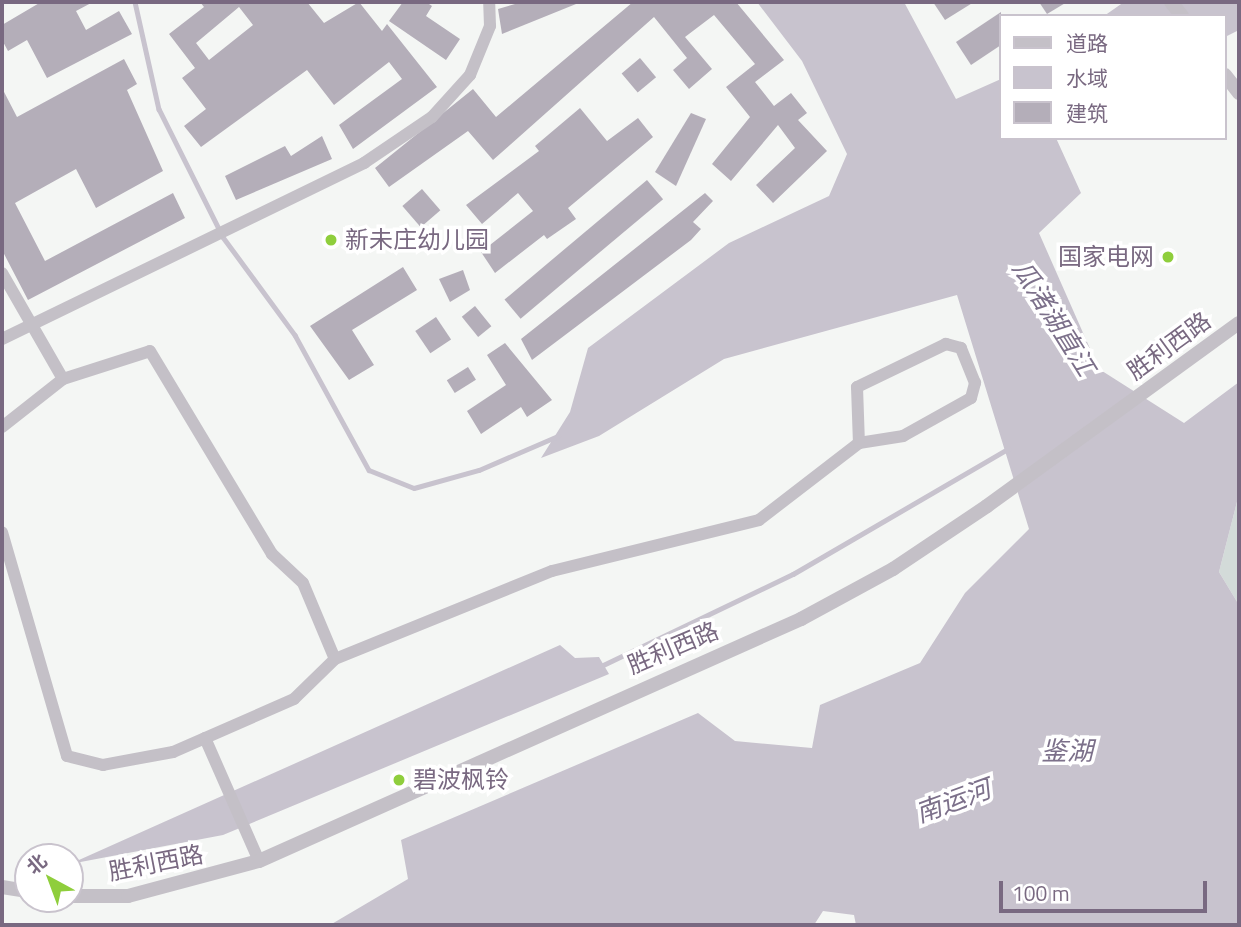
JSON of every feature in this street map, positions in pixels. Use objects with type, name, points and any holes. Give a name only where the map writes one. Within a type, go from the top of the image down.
[{"type":"street","points":[[2,339],[237,222],[364,163],[432,117],[470,75],[490,26],[489,2]]},
{"type":"street","points":[[1227,78],[1239,93]]},
{"type":"street","points":[[2,273],[63,379]]},
{"type":"street","name":"胜利西路","points":[[84,896],[128,896],[259,861],[659,678],[846,596],[987,506],[1239,323]]},
{"type":"street","points":[[2,532],[67,756],[103,765],[173,752],[294,699],[335,659],[552,571],[759,520],[859,443],[903,436],[971,398],[975,383],[961,348],[946,344],[857,387],[859,443]]},
{"type":"street","points":[[2,427],[63,379],[150,351],[272,554],[303,583],[335,659]]},
{"type":"street","points":[[205,738],[259,861]]},
{"type":"shaded area","points":[[1239,494],[1239,605],[1219,572]]},
{"type":"water","name":"鉴湖","points":[[757,2],[904,2],[956,99],[1000,79],[1000,140],[1057,140],[1081,193],[1039,233],[1099,369],[1184,423],[1239,382],[1239,494],[1219,572],[1239,605],[1239,925],[856,925],[854,915],[823,911],[814,925],[330,925],[408,879],[401,840],[698,713],[735,741],[812,748],[820,705],[920,663],[965,593],[1029,529],[957,295],[724,359],[599,436],[541,458],[570,412],[588,348],[729,243],[829,196],[847,154],[802,61]]},
{"type":"water","points":[[1124,2],[1239,2],[1239,30],[1227,36],[1227,14],[1107,14]]},
{"type":"water","points":[[560,645],[575,658],[599,657],[609,674],[223,835],[84,861],[84,858]]},
{"type":"building","points":[[41,2],[93,2],[76,11],[86,30],[119,11],[132,34],[47,78],[27,40],[8,51],[2,40],[2,25]]},
{"type":"building","points":[[200,2],[307,2],[324,23],[359,2],[382,31],[387,24],[437,87],[353,149],[339,125],[402,79],[389,62],[334,105],[307,70],[201,147],[184,126],[206,109],[182,78],[195,68],[169,34],[204,7]],"holes":[[[239,7],[253,25],[209,60],[196,43]]]},
{"type":"building","points":[[403,2],[426,2],[432,6],[426,16],[460,39],[446,60],[389,21]]},
{"type":"building","points":[[522,2],[581,2],[502,34],[498,9]]},
{"type":"building","points":[[633,2],[736,2],[784,60],[755,82],[774,106],[791,93],[807,113],[798,120],[827,151],[773,203],[756,185],[795,148],[778,125],[731,181],[712,164],[750,117],[726,87],[755,64],[714,15],[685,37],[712,69],[689,89],[673,70],[687,58],[654,17],[493,160],[468,131],[389,187],[375,168],[473,89],[496,117]]},
{"type":"building","points":[[933,2],[974,2],[945,20]]},
{"type":"building","points":[[1039,2],[1067,2],[1047,14]]},
{"type":"building","points":[[1001,12],[1000,46],[971,65],[956,42]]},
{"type":"building","points":[[640,58],[656,77],[638,93],[622,73]]},
{"type":"building","points":[[124,59],[137,84],[127,90],[163,171],[96,208],[76,169],[15,203],[45,261],[173,193],[185,218],[28,300],[2,250],[2,88],[17,117]]},
{"type":"building","points":[[580,108],[607,141],[638,118],[653,137],[568,208],[576,219],[547,239],[544,235],[495,273],[481,252],[533,211],[518,193],[482,224],[466,205],[539,151],[535,146]]},
{"type":"building","points":[[691,113],[706,119],[676,186],[655,172]]},
{"type":"building","points":[[322,136],[332,159],[236,200],[225,176],[285,146],[291,156]]},
{"type":"building","points":[[647,180],[663,199],[521,319],[505,300]]},
{"type":"building","points":[[422,189],[440,210],[421,227],[402,206]]},
{"type":"building","points":[[705,193],[713,201],[693,222],[701,229],[691,240],[532,360],[521,339]]},
{"type":"building","points":[[403,267],[417,290],[352,330],[374,365],[349,380],[310,326]]},
{"type":"building","points":[[463,270],[470,290],[450,302],[439,279]]},
{"type":"building","points":[[475,306],[491,326],[478,337],[462,317]]},
{"type":"building","points":[[436,317],[451,339],[430,353],[415,331]]},
{"type":"building","points":[[505,343],[552,400],[527,417],[521,407],[481,434],[467,411],[506,385],[487,355]]},
{"type":"building","points":[[468,367],[476,380],[455,393],[447,380]]},
{"type":"waterway","points":[[135,2],[159,109],[223,237],[295,335],[369,470],[414,488],[479,470],[558,436]]},
{"type":"waterway","points":[[599,667],[793,574],[1008,449]]},
{"type":"place","name":"新未庄幼儿园","points":[[331,240]]},
{"type":"place","name":"国家电网","points":[[1168,257]]},
{"type":"place","name":"碧波枫铃","points":[[399,780]]},
{"type":"water label","name":"瓜渚湖直江","points":[[1054,318]]},
{"type":"water label","name":"南运河","points":[[953,801]]}]
